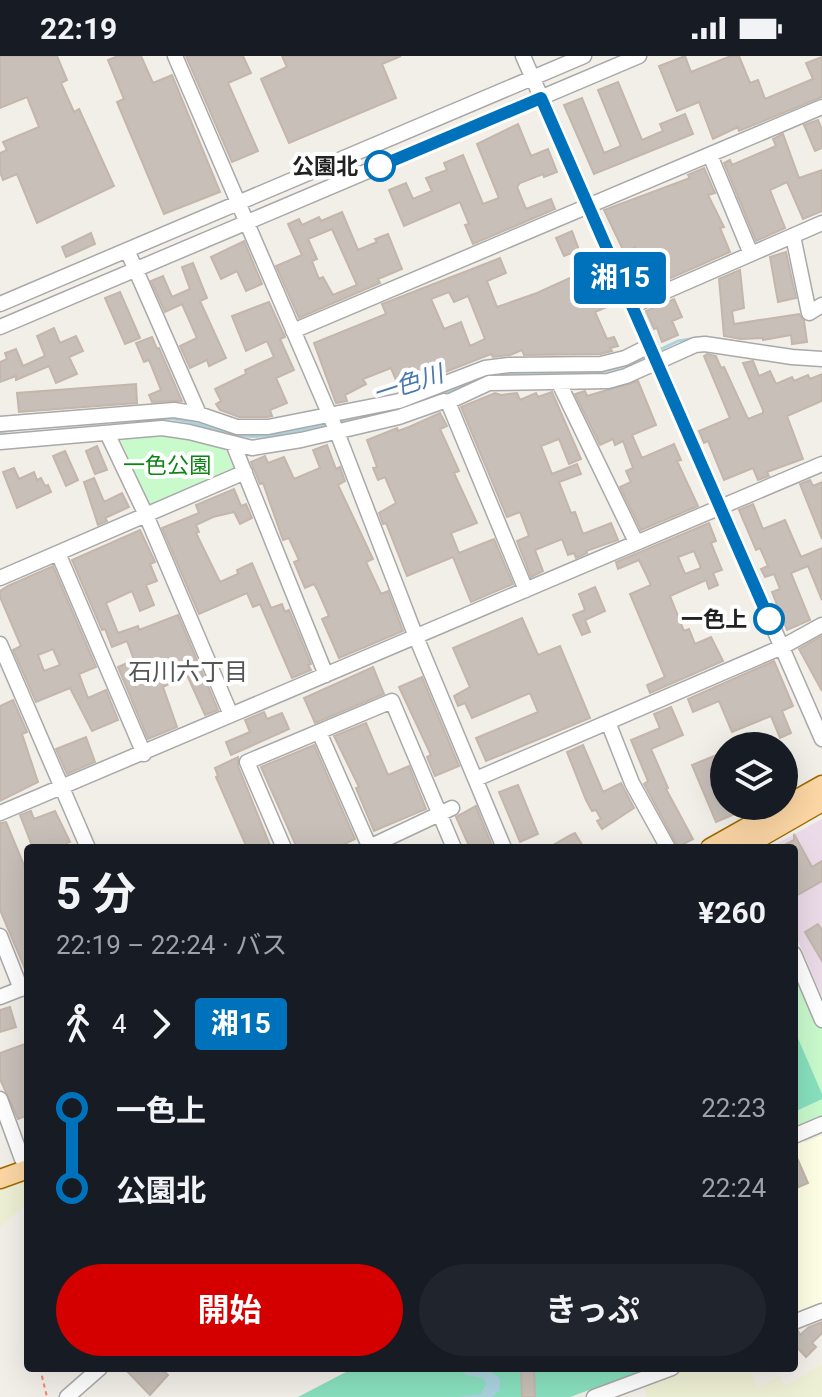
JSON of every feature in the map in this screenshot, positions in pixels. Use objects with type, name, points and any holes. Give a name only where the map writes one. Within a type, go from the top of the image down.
[{"type":"main road","points":[[743,844],[822,785]]},
{"type":"main road","points":[[743,844],[822,802]]},
{"type":"main road","points":[[0,1166],[24,1161]]},
{"type":"main road","points":[[0,1179],[24,1162]]},
{"type":"street","points":[[175,56],[333,424],[416,637],[502,844]]},
{"type":"street","points":[[523,56],[822,739]]},
{"type":"street","points":[[0,304],[584,56]]},
{"type":"street","points":[[0,327],[639,56]]},
{"type":"street","points":[[293,331],[822,107]]},
{"type":"street","points":[[710,155],[751,254]]},
{"type":"street","points":[[632,306],[822,223]]},
{"type":"street","points":[[793,236],[809,313],[822,305]]},
{"type":"street","points":[[127,250],[199,414]]},
{"type":"street","points":[[0,442],[171,428],[252,448],[269,446],[485,368],[601,364],[705,344],[822,359]]},
{"type":"street","points":[[0,424],[158,411],[199,414],[237,427],[256,429],[333,424],[399,417],[448,402],[489,383],[608,381],[653,355]]},
{"type":"street","points":[[559,383],[636,542]]},
{"type":"street","points":[[448,402],[526,590]]},
{"type":"street","points":[[107,433],[146,515],[231,715]]},
{"type":"street","points":[[234,446],[326,675]]},
{"type":"street","points":[[0,813],[822,464]]},
{"type":"street","points":[[0,578],[245,472]]},
{"type":"street","points":[[58,553],[144,754]]},
{"type":"street","points":[[476,779],[782,647],[822,625]]},
{"type":"street","points":[[0,644],[86,844]]},
{"type":"street","points":[[282,844],[247,762],[392,701],[446,811],[453,844]]},
{"type":"street","points":[[608,722],[632,783],[666,844]]},
{"type":"street","points":[[319,732],[367,844]]},
{"type":"street","points":[[377,844],[446,811]]},
{"type":"street","points":[[0,936],[24,988],[0,997]]},
{"type":"street","points":[[798,963],[822,1020]]},
{"type":"street","points":[[0,1099],[24,1156]]},
{"type":"street","points":[[798,1134],[822,1124]]},
{"type":"street","points":[[798,1320],[822,1311]]},
{"type":"street","points":[[67,1397],[95,1372]]},
{"type":"street","points":[[594,1397],[661,1372]]},
{"type":"path","points":[[41,1372],[47,1397]]},
{"type":"shaded area","points":[[822,819],[822,997],[798,940],[798,844],[776,844]]},
{"type":"shaded area","points":[[822,1135],[822,1302],[798,1311],[798,1138],[802,1136],[805,1142]]},
{"type":"shaded area","points":[[24,1177],[24,1206],[0,1228],[0,1186]]},
{"type":"shaded area","points":[[822,1364],[822,1397],[646,1397],[644,1381],[668,1372],[751,1372],[758,1387],[779,1376],[786,1386]]},
{"type":"green space","name":"一色公園","points":[[118,432],[173,434],[212,444],[225,449],[235,471],[148,508]]},
{"type":"green space","points":[[798,963],[822,1020],[822,1124],[798,1135]]},
{"type":"green space","points":[[798,1038],[822,1094],[822,1099],[798,1110]]},
{"type":"green space","points":[[346,1372],[636,1373],[570,1397],[298,1397]]},
{"type":"water","points":[[463,1372],[491,1372],[500,1378],[500,1390],[492,1397],[457,1397],[481,1394],[486,1384],[483,1378]]},
{"type":"building","points":[[0,56],[57,56],[67,80],[61,83],[74,112],[79,109],[114,186],[37,223],[17,174],[3,180],[0,172],[0,153],[7,150],[3,142],[39,127],[27,97],[0,108]]},
{"type":"building","points":[[118,56],[141,56],[153,83],[172,75],[220,192],[164,214],[117,102],[124,99],[108,60]]},
{"type":"building","points":[[186,56],[243,56],[251,73],[228,83],[258,151],[232,162]]},
{"type":"building","points":[[282,56],[401,56],[382,64],[396,98],[289,143],[261,79],[287,67]]},
{"type":"building","points":[[685,56],[691,72],[731,56],[739,56],[750,83],[758,80],[765,99],[813,79],[806,63],[822,57],[822,97],[713,139],[699,102],[677,111],[659,66]]},
{"type":"building","points":[[618,82],[642,140],[663,131],[660,124],[685,114],[693,134],[594,174],[564,105],[582,98],[604,153],[621,146],[598,90]]},
{"type":"building","points":[[818,120],[822,130],[822,148],[815,151],[804,125]]},
{"type":"building","points":[[518,124],[531,156],[548,149],[557,172],[520,183],[517,187],[526,209],[551,199],[555,209],[473,244],[460,202],[404,226],[389,190],[406,183],[413,199],[432,191],[426,178],[447,170],[444,163],[463,155],[483,204],[499,198],[477,144]]},
{"type":"building","points":[[783,134],[799,178],[822,170],[822,211],[803,219],[787,182],[770,190],[785,228],[756,241],[724,163],[730,160],[732,165],[776,146],[773,139]]},
{"type":"building","points":[[704,168],[715,193],[708,195],[724,227],[720,228],[730,252],[639,292],[633,276],[645,271],[635,247],[624,252],[604,210],[690,178],[688,175]]},
{"type":"building","points":[[342,212],[358,250],[388,234],[402,269],[378,279],[380,283],[299,318],[276,266],[302,255],[288,224],[299,219],[302,225],[319,217],[321,221]],"holes":[[[332,229],[357,285],[333,295],[323,277],[319,279],[312,261],[317,259],[308,239]]]},
{"type":"building","points":[[572,231],[579,250],[564,256],[556,238]]},
{"type":"building","points":[[91,233],[95,244],[66,257],[62,247]]},
{"type":"building","points":[[244,241],[262,284],[246,291],[237,271],[221,279],[211,257]]},
{"type":"building","points":[[786,252],[796,298],[778,302],[770,257]]},
{"type":"building","points":[[500,258],[506,273],[487,281],[497,307],[596,266],[612,305],[595,312],[607,339],[614,337],[618,346],[600,354],[524,355],[522,350],[510,355],[493,357],[491,354],[400,390],[391,368],[363,379],[366,384],[345,395],[347,401],[336,403],[314,343],[386,314],[382,304]],"holes":[[[449,292],[454,302],[468,296],[485,339],[470,346],[461,322],[444,329],[431,299]]]},
{"type":"building","points":[[193,263],[207,298],[200,301],[226,358],[209,366],[207,360],[190,368],[180,346],[197,338],[182,304],[165,312],[151,281],[163,276],[172,297],[190,289],[182,267]]},
{"type":"building","points":[[740,270],[744,308],[732,311],[734,324],[799,314],[804,321],[807,342],[792,344],[791,335],[763,340],[724,336],[719,279]]},
{"type":"building","points":[[120,292],[140,338],[125,344],[105,298]]},
{"type":"building","points":[[674,299],[682,317],[672,321],[678,335],[662,342],[646,311]]},
{"type":"building","points":[[269,302],[285,337],[280,339],[294,370],[276,378],[287,403],[270,410],[272,416],[239,417],[220,410],[216,404],[221,401],[215,389],[274,357],[267,341],[246,351],[232,316]]},
{"type":"building","points":[[54,328],[60,343],[76,336],[83,351],[69,357],[77,374],[56,383],[49,366],[16,380],[16,376],[0,382],[0,362],[7,359],[5,353],[16,349],[23,366],[45,356],[37,336]]},
{"type":"building","points":[[152,337],[182,401],[152,402],[149,395],[161,390],[149,360],[144,362],[136,343]]},
{"type":"building","points":[[704,356],[716,356],[721,368],[724,367],[748,419],[763,413],[763,410],[743,363],[753,361],[759,376],[770,371],[776,384],[792,377],[794,381],[808,375],[810,379],[822,374],[822,401],[787,416],[803,459],[767,472],[769,476],[758,480],[753,468],[724,480],[708,441],[704,443],[699,431],[730,418]]},
{"type":"building","points":[[638,381],[656,425],[632,435],[642,458],[674,444],[681,460],[677,461],[698,506],[641,530],[620,487],[631,482],[626,471],[633,468],[623,441],[615,445],[613,439],[600,445],[575,394],[585,391],[587,396]]},
{"type":"building","points":[[136,384],[137,403],[19,412],[17,393]]},
{"type":"building","points":[[552,392],[581,459],[569,464],[559,439],[541,446],[552,474],[577,464],[581,474],[559,482],[571,513],[575,512],[583,534],[611,523],[618,540],[586,551],[576,558],[574,553],[568,555],[562,539],[535,550],[543,571],[531,577],[517,541],[529,536],[520,512],[507,517],[461,407],[495,393],[517,393],[520,400],[536,393],[538,397]]},
{"type":"building","points":[[440,413],[447,426],[440,429],[459,471],[454,473],[477,523],[451,533],[459,553],[494,539],[513,584],[471,602],[453,557],[407,576],[379,513],[396,503],[385,477],[378,480],[373,468],[377,467],[367,440]]},
{"type":"building","points":[[327,445],[336,469],[340,467],[345,481],[338,485],[373,559],[366,562],[381,594],[388,591],[403,631],[339,658],[322,619],[329,616],[318,591],[314,584],[305,588],[294,562],[299,560],[289,538],[283,540],[263,483],[260,484],[251,462],[265,456],[268,463],[284,457],[294,479],[320,468],[313,450]]},
{"type":"building","points":[[97,446],[107,470],[95,474],[86,451]]},
{"type":"building","points":[[65,451],[78,480],[66,486],[53,456]]},
{"type":"building","points":[[14,468],[19,479],[34,472],[37,480],[41,478],[51,492],[17,508],[3,472]]},
{"type":"building","points":[[94,478],[104,502],[122,493],[129,507],[105,518],[107,521],[98,525],[84,482]]},
{"type":"building","points":[[810,480],[813,486],[822,482],[822,539],[800,484]]},
{"type":"building","points":[[234,489],[241,506],[246,504],[252,518],[240,524],[234,512],[213,517],[196,525],[199,532],[196,533],[220,582],[252,563],[271,608],[282,604],[285,612],[289,610],[311,664],[308,665],[311,670],[292,678],[260,604],[253,607],[247,593],[199,614],[162,528],[199,513],[196,505]]},
{"type":"building","points":[[753,504],[763,529],[785,520],[801,557],[822,548],[822,600],[808,566],[791,573],[810,620],[787,630],[772,592],[780,589],[774,574],[765,577],[761,569],[768,566],[760,548],[756,550],[739,510]]},
{"type":"building","points":[[709,523],[716,541],[711,543],[722,570],[713,573],[718,585],[709,589],[706,580],[670,596],[684,631],[689,629],[695,644],[711,637],[723,661],[650,693],[647,685],[665,677],[630,594],[651,585],[639,560],[618,569],[616,562]],"holes":[[[694,551],[701,568],[685,574],[678,557]]]},
{"type":"building","points":[[140,530],[155,562],[150,564],[157,581],[146,585],[154,605],[140,611],[132,591],[106,603],[118,633],[138,626],[139,630],[178,615],[218,710],[205,715],[187,675],[163,687],[177,727],[148,739],[118,667],[134,660],[127,641],[112,647],[72,560]]},
{"type":"building","points":[[53,566],[96,667],[79,674],[88,698],[106,690],[118,720],[92,731],[70,688],[36,702],[13,650],[21,646],[0,597],[0,591]],"holes":[[[53,649],[60,665],[44,671],[38,655]]]},
{"type":"building","points":[[595,587],[605,611],[585,620],[590,632],[582,635],[573,615],[585,610],[579,594]]},
{"type":"building","points":[[522,618],[538,655],[560,646],[590,718],[486,761],[476,738],[538,712],[530,693],[472,718],[465,703],[458,706],[454,696],[470,687],[453,648]]},
{"type":"building","points":[[822,636],[822,691],[799,649]]},
{"type":"building","points":[[774,661],[793,706],[782,711],[791,732],[778,732],[771,716],[732,732],[719,701],[693,712],[688,699]]},
{"type":"building","points":[[373,667],[384,694],[315,723],[304,698]]},
{"type":"building","points":[[422,677],[459,766],[435,776],[427,757],[431,755],[399,687]]},
{"type":"building","points":[[13,700],[27,732],[22,734],[38,782],[0,801],[0,706]]},
{"type":"building","points":[[671,707],[683,735],[651,749],[666,789],[693,839],[684,844],[676,844],[644,784],[648,781],[631,740],[660,728],[654,714]]},
{"type":"building","points":[[264,712],[267,719],[282,713],[289,729],[231,755],[226,742],[250,732],[245,720]]},
{"type":"building","points":[[366,723],[388,775],[409,766],[426,809],[374,831],[356,788],[359,787],[334,736]]},
{"type":"building","points":[[86,737],[95,762],[67,774],[56,749]]},
{"type":"building","points":[[314,745],[355,839],[344,844],[295,844],[261,767]]},
{"type":"building","points":[[583,745],[603,792],[621,783],[634,808],[602,829],[597,821],[601,819],[586,800],[567,752]]},
{"type":"building","points":[[238,757],[238,766],[269,844],[245,844],[215,768]]},
{"type":"building","points":[[710,758],[710,808],[692,765]]},
{"type":"building","points":[[518,785],[538,834],[520,842],[499,792]]},
{"type":"building","points":[[476,806],[491,844],[468,844],[456,817]]},
{"type":"building","points":[[31,811],[34,819],[55,811],[70,842],[31,844],[20,815]]},
{"type":"building","points":[[6,822],[24,865],[24,967],[0,910],[0,823]]},
{"type":"building","points":[[575,833],[582,844],[555,844]]},
{"type":"building","points":[[794,834],[812,867],[822,861],[822,881],[798,895],[798,844],[786,844],[794,840]]},
{"type":"building","points":[[818,924],[822,930],[822,961],[805,932]]},
{"type":"building","points":[[10,1007],[16,1027],[0,1032],[0,1010]]},
{"type":"building","points":[[24,1044],[24,1117],[18,1119],[0,1079],[0,1053]]},
{"type":"building","points":[[798,1160],[808,1183],[798,1187]]},
{"type":"building","points":[[822,1322],[822,1333],[812,1343],[816,1347],[806,1357],[798,1348],[798,1331],[800,1335]]},
{"type":"building","points":[[128,1372],[165,1372],[168,1375],[150,1395]]},
{"type":"building","points":[[521,1372],[534,1372],[535,1397],[522,1397]]},
{"type":"waterway","name":"一色川","points":[[659,350],[678,341],[697,338]]},
{"type":"waterway","name":"一色川","points":[[709,338],[745,343]]},
{"type":"waterway","name":"一色川","points":[[425,401],[487,376],[601,372],[649,355]]},
{"type":"waterway","name":"一色川","points":[[339,422],[406,407]]},
{"type":"waterway","name":"一色川","points":[[159,418],[256,437],[328,424]]},
{"type":"waterway","name":"一色川","points":[[0,432],[12,430]]},
{"type":"bus line","name":"湘15","points":[[380,166],[541,98],[769,619]]},
{"type":"place","name":"公園北","points":[[380,166]]},
{"type":"place","name":"一色上","points":[[769,619]]},
{"type":"district","name":"石川六丁目","points":[[188,672]]}]
